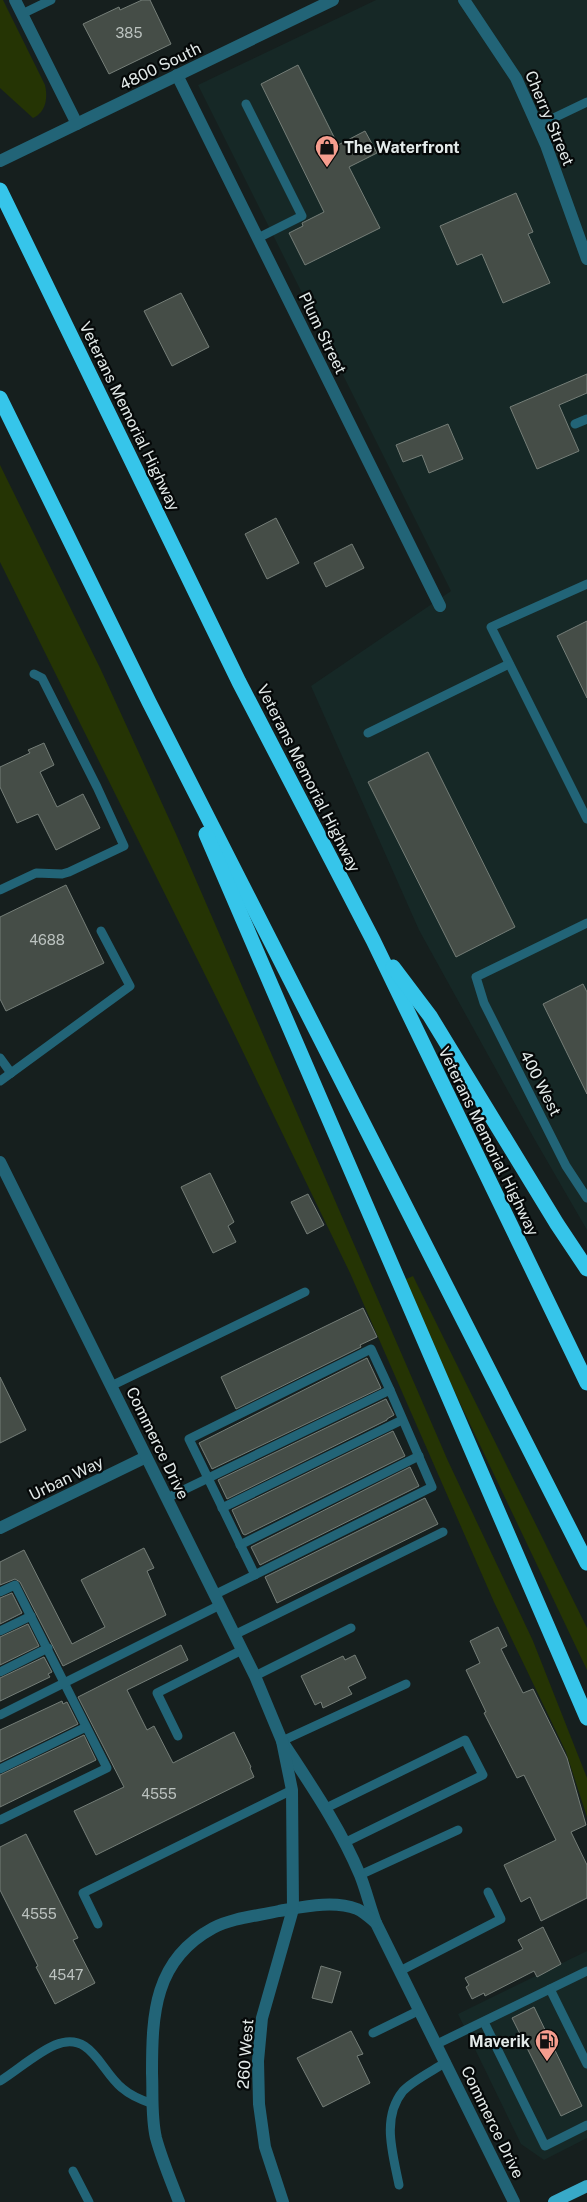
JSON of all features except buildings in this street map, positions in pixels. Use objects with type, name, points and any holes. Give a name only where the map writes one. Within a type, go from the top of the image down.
[{"type":"highway","name":"Veterans Memorial Highway","points":[[0,190],[239,682],[372,940],[587,1383]]},
{"type":"highway","points":[[0,398],[149,702],[587,1563]]},
{"type":"highway","points":[[149,702],[587,1718]]},
{"type":"highway","points":[[372,940],[430,1016],[557,1224],[587,1269]]},
{"type":"main road","points":[[554,2202],[587,2186]]},
{"type":"street","points":[[15,0],[77,124]]},
{"type":"street","name":"4800 South","points":[[0,161],[334,0]]},
{"type":"street","name":"Cherry Street","points":[[464,0],[516,78],[538,126],[587,258]]},
{"type":"street","name":"Plum Street","points":[[178,75],[440,606]]},
{"type":"street","name":"Commerce Drive","points":[[0,1162],[255,1676],[282,1741],[326,1808],[360,1875],[376,1923],[514,2202]]},
{"type":"street","name":"Urban Way","points":[[0,1528],[146,1456]]},
{"type":"street","name":"Commerce Drive","points":[[282,1741],[292,1790],[293,1909],[343,1905],[359,1910],[376,1923]]},
{"type":"street","points":[[179,2202],[163,2162],[156,2135],[153,2104],[153,2016],[157,1998],[166,1976],[176,1960],[188,1946],[213,1928],[228,1921],[293,1909]]},
{"type":"street","name":"260 West","points":[[283,2202],[264,2147],[259,2104],[258,2061],[262,2018],[293,1909]]},
{"type":"lane","points":[[22,14],[52,0]]},
{"type":"lane","points":[[538,126],[587,102]]},
{"type":"lane","points":[[246,104],[302,216],[258,238]]},
{"type":"lane","points":[[575,424],[587,419]]},
{"type":"lane","points":[[587,584],[490,628],[587,819]]},
{"type":"lane","points":[[368,733],[508,664]]},
{"type":"lane","points":[[0,890],[36,873],[62,874],[69,872],[124,846],[97,787],[42,678],[34,674]]},
{"type":"lane","name":"400 West","points":[[587,923],[476,977],[484,1003],[566,1166],[587,1198]]},
{"type":"lane","points":[[0,1081],[130,986],[102,931]]},
{"type":"lane","points":[[0,1058],[11,1073]]},
{"type":"lane","points":[[111,1386],[305,1292]]},
{"type":"lane","points":[[0,1715],[65,1683],[217,1600],[255,1575],[432,1487],[372,1349],[189,1439],[255,1575]]},
{"type":"lane","points":[[167,1498],[390,1390]]},
{"type":"lane","points":[[222,1508],[402,1420]]},
{"type":"lane","points":[[240,1545],[419,1456]]},
{"type":"lane","points":[[234,1635],[443,1532]]},
{"type":"lane","points":[[0,1592],[16,1585],[107,1768],[0,1820]]},
{"type":"lane","points":[[0,1631],[31,1616]]},
{"type":"lane","points":[[255,1676],[351,1628]]},
{"type":"lane","points":[[0,1672],[48,1648]]},
{"type":"lane","points":[[178,1736],[157,1693],[242,1650]]},
{"type":"lane","points":[[282,1741],[406,1684]]},
{"type":"lane","points":[[0,1769],[86,1726]]},
{"type":"lane","points":[[326,1808],[465,1740],[483,1776],[344,1843]]},
{"type":"lane","points":[[98,1924],[83,1893],[292,1790]]},
{"type":"lane","points":[[360,1875],[458,1830]]},
{"type":"lane","points":[[400,1971],[501,1919],[488,1892]]},
{"type":"lane","points":[[437,2044],[587,1970]]},
{"type":"lane","points":[[550,1989],[587,2064]]},
{"type":"lane","points":[[373,2033],[420,2010]]},
{"type":"lane","points":[[484,2022],[545,2146],[587,2125]]},
{"type":"lane","points":[[0,2081],[54,2045],[73,2041],[84,2044],[106,2067],[121,2087],[135,2098],[153,2104]]},
{"type":"lane","points":[[399,2185],[390,2136],[392,2111],[404,2090],[446,2062]]},
{"type":"lane","points":[[73,2170],[89,2202]]},
{"type":"shaded area","points":[[376,0],[587,0],[587,1230],[419,930],[311,686],[451,591],[198,85]]},
{"type":"shaded area","points":[[587,1951],[587,2138],[544,2160],[521,2144],[458,2014]]},
{"type":"green space","points":[[0,0],[3,0],[45,85],[45,104],[41,112],[33,118],[0,88]]},
{"type":"green space","points":[[0,465],[101,670],[176,834],[448,1461],[533,1641],[587,1778],[587,1817],[566,1752],[494,1602],[350,1273],[229,1023],[0,562]]},
{"type":"green space","points":[[413,1276],[587,1628],[587,1670],[440,1361],[404,1280]]},
{"type":"place","name":"The Waterfront","points":[[327,168]]},
{"type":"place","name":"Maverik","points":[[547,2062]]}]
